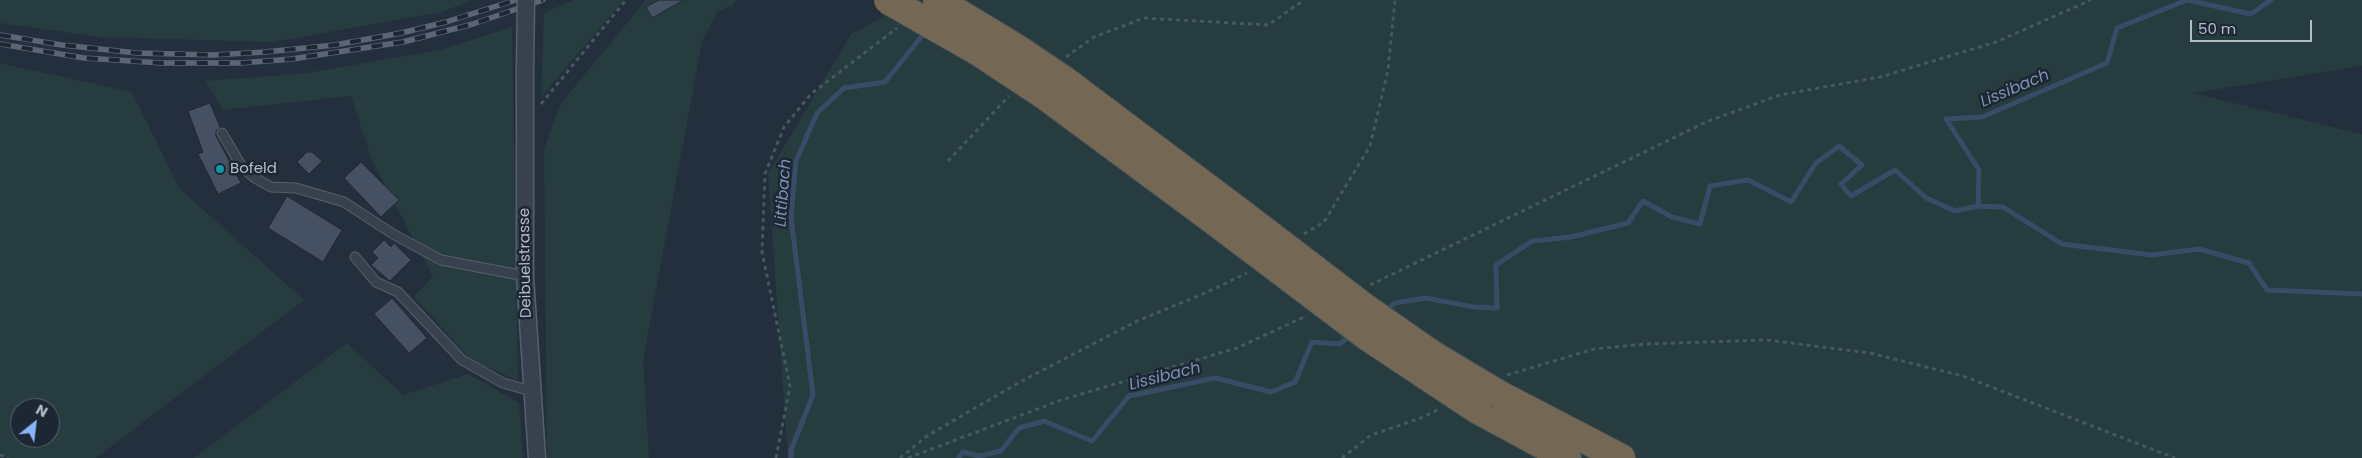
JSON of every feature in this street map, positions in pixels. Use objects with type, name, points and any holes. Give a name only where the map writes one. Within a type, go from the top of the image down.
[{"type":"highway","points":[[888,0],[979,52],[1057,78]]},
{"type":"highway","points":[[937,0],[981,25],[1057,78],[1227,217],[1368,337],[1494,394],[1621,458]]},
{"type":"highway","points":[[1494,394],[1567,458]]},
{"type":"street","name":"Deibuelstrasse","points":[[526,0],[524,68],[525,276],[531,391],[537,458]]},
{"type":"lane","points":[[222,132],[242,167],[271,187],[296,188],[344,202],[386,230],[441,260],[525,276]]},
{"type":"lane","points":[[355,257],[376,282],[398,292],[462,360],[503,383],[531,391]]},
{"type":"path","points":[[525,130],[560,79],[626,0]]},
{"type":"path","points":[[1057,78],[1094,37],[1144,18],[1268,26],[1304,0]]},
{"type":"path","points":[[1300,236],[1324,222],[1370,146],[1388,70],[1395,0]]},
{"type":"path","points":[[1363,289],[1706,122],[1780,95],[1880,77],[1996,42],[2092,0]]},
{"type":"path","points":[[776,458],[790,386],[762,252],[765,174],[784,127],[811,94],[900,25]]},
{"type":"path","points":[[948,161],[1015,91]]},
{"type":"path","points":[[900,458],[927,436],[1020,382],[1137,321],[1203,294],[1253,268]]},
{"type":"path","points":[[908,458],[1061,400],[1237,348],[1309,314]]},
{"type":"path","points":[[1494,394],[1594,349],[1646,344],[1766,340],[1870,353],[1963,376],[2175,458]]},
{"type":"path","points":[[1342,458],[1371,435],[1421,418],[1446,405]]},
{"type":"path","points":[[0,454],[8,458]]},
{"type":"green space","points":[[0,0],[472,0],[442,12],[273,42],[99,37],[0,23]]},
{"type":"green space","points":[[574,0],[624,0],[541,97],[544,13]]},
{"type":"green space","points":[[646,0],[736,0],[732,6],[718,11],[702,42],[643,360],[649,458],[547,458],[544,149],[561,103]]},
{"type":"green space","points":[[916,0],[2362,0],[2362,66],[2193,93],[2362,134],[2362,458],[788,458],[768,174],[851,34]]},
{"type":"green space","points":[[512,27],[518,380],[473,362],[414,297],[433,276],[372,161],[351,96],[223,110],[205,81],[307,73],[440,50]]},
{"type":"green space","points":[[0,63],[132,92],[179,188],[304,300],[96,458],[8,458],[0,455]]},
{"type":"green space","points":[[347,343],[403,395],[468,374],[519,403],[523,458],[194,458]]},
{"type":"building","points":[[659,0],[684,0],[652,18],[646,7]]},
{"type":"building","points":[[210,103],[220,127],[216,131],[216,136],[241,183],[218,194],[198,154],[203,152],[188,111]]},
{"type":"building","points":[[307,152],[312,152],[322,161],[309,174],[297,162]]},
{"type":"building","points":[[361,162],[399,200],[381,217],[344,178]]},
{"type":"building","points":[[287,196],[342,230],[323,262],[268,228]]},
{"type":"building","points":[[384,240],[391,247],[394,243],[411,260],[390,281],[371,265],[378,258],[372,252]]},
{"type":"building","points":[[392,298],[427,338],[409,353],[374,314]]},
{"type":"waterway","name":"Lissibach","points":[[1384,311],[1395,303],[1426,298],[1474,307],[1497,308],[1496,265],[1532,241],[1571,237],[1628,223],[1643,201],[1672,217],[1700,224],[1710,186],[1748,180],[1791,202],[1816,163],[1839,146],[1862,165],[1841,184],[1851,196],[1895,170],[1926,198],[1955,211],[1978,206],[1979,170],[1946,119],[1982,117],[2107,63],[2117,28],[2187,0],[2251,14],[2271,0]]},
{"type":"waterway","name":"Littibach","points":[[791,458],[791,450],[813,395],[791,217],[796,161],[817,113],[844,88],[885,82],[926,31]]},
{"type":"waterway","points":[[1978,206],[2003,207],[2062,244],[2151,255],[2199,249],[2249,263],[2267,290],[2362,294]]},
{"type":"waterway","name":"Lissibach","points":[[959,458],[963,452],[979,456],[1001,451],[1019,428],[1044,421],[1092,441],[1129,396],[1215,378],[1271,392],[1295,382],[1312,342],[1339,344],[1351,336]]},
{"type":"railway","points":[[0,35],[62,45],[137,53],[213,55],[265,52],[335,45],[401,33],[446,22],[516,0]]},
{"type":"railway","points":[[0,44],[84,58],[162,63],[241,63],[292,59],[403,42],[473,24],[543,0]]},
{"type":"place","name":"Bofeld","points":[[220,169]]}]
